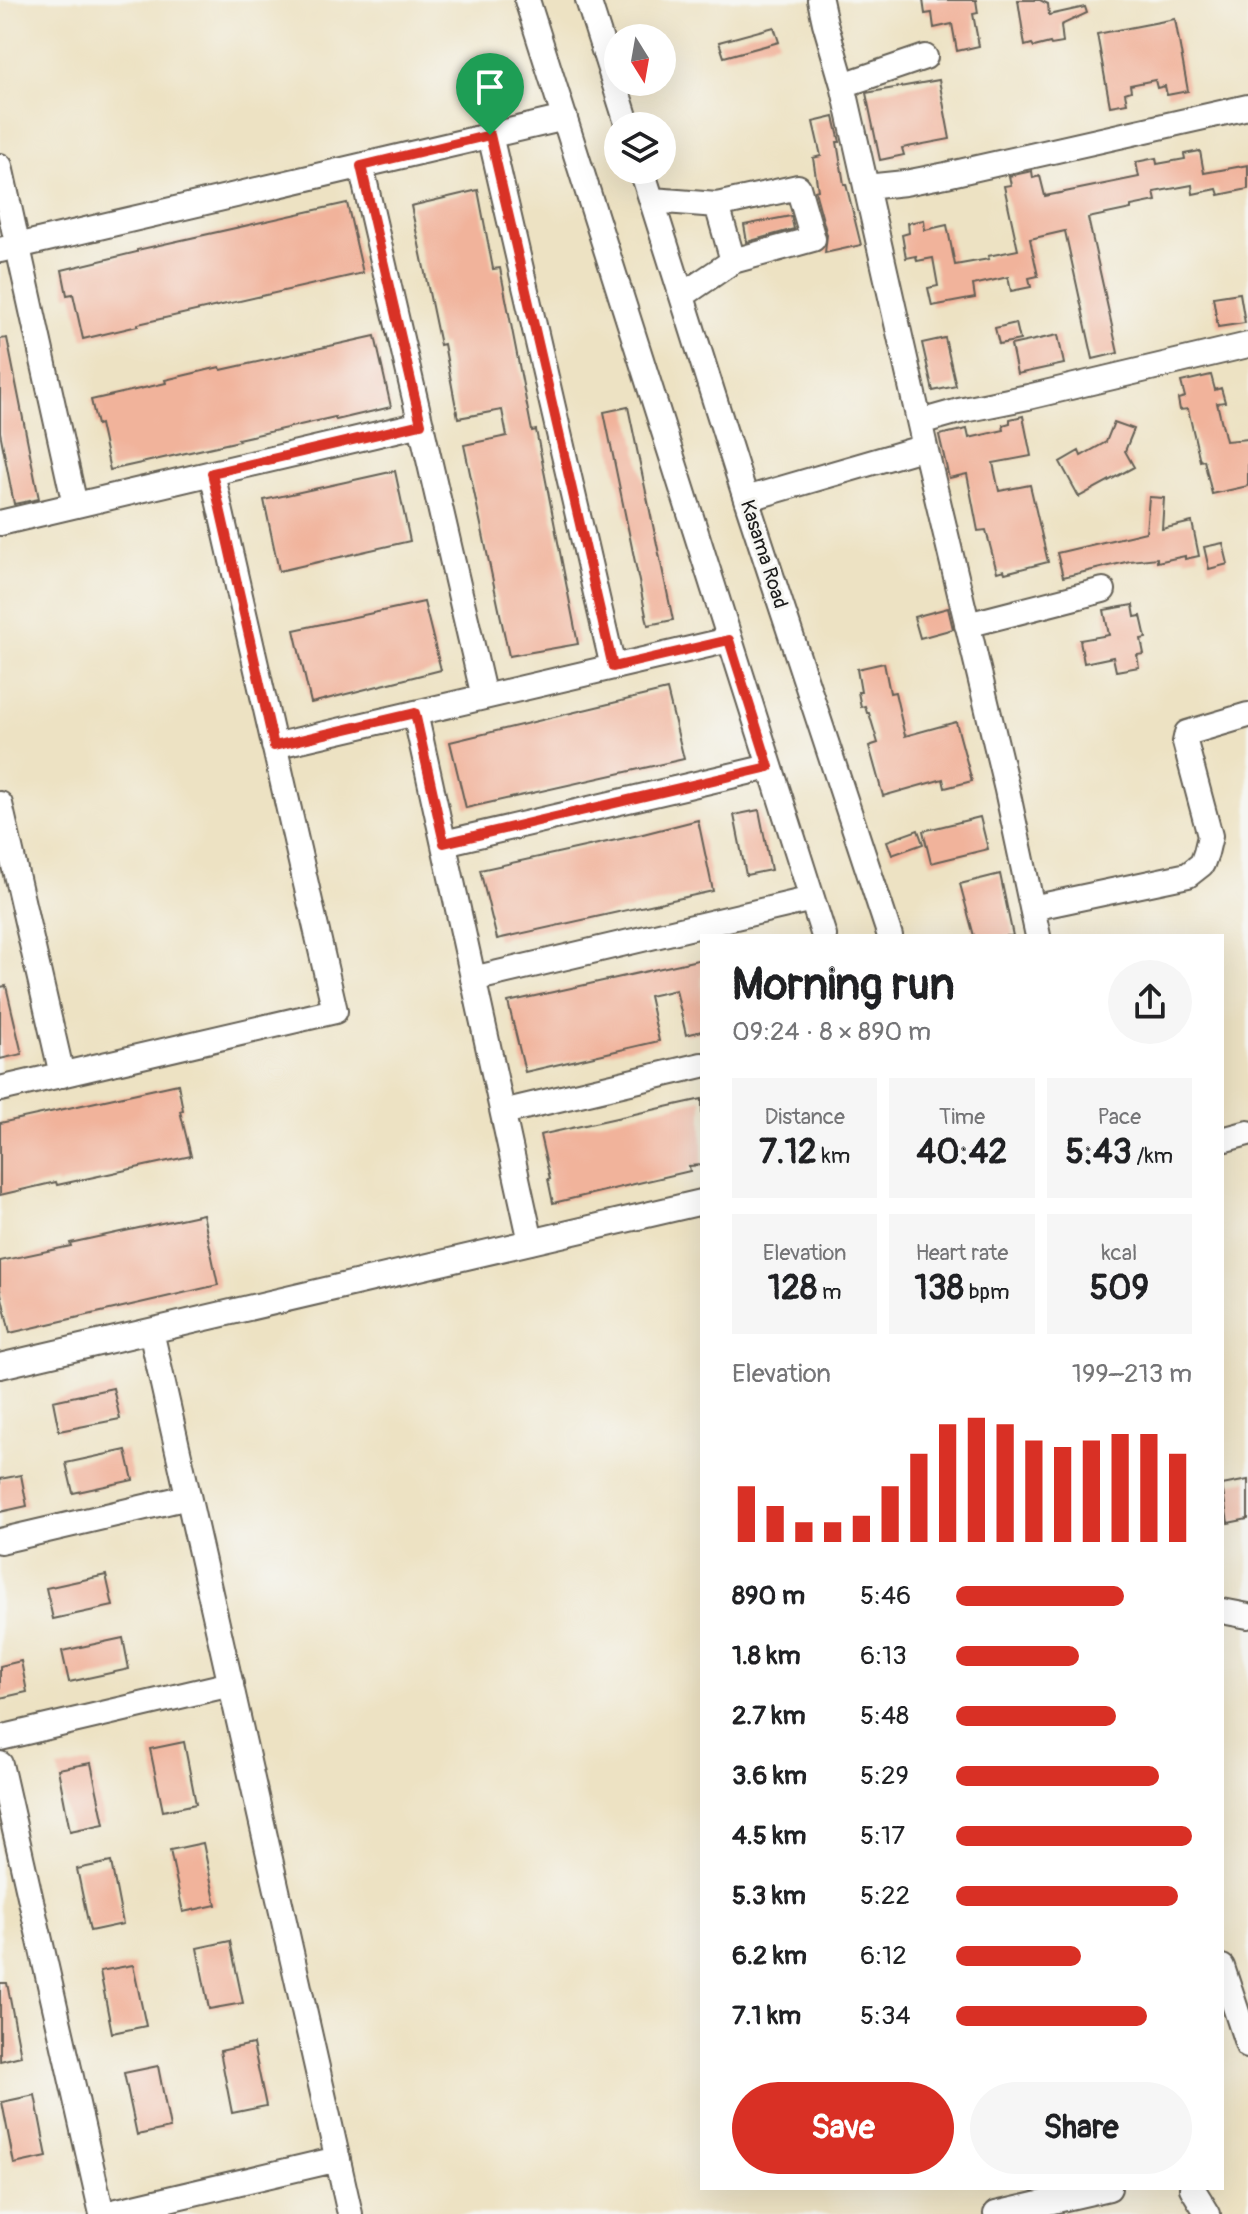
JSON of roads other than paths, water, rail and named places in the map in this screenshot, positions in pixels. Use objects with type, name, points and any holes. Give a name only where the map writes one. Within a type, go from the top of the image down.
[{"type":"street","points":[[527,0],[823,934]]},
{"type":"street","points":[[588,0],[624,112]]},
{"type":"street","points":[[820,0],[843,85],[1038,934]]},
{"type":"street","points":[[843,85],[925,57]]},
{"type":"street","points":[[866,187],[946,175],[1248,107]]},
{"type":"street","points":[[9,248],[565,118]]},
{"type":"street","points":[[490,135],[613,667]]},
{"type":"street","points":[[0,166],[9,248],[75,505]]},
{"type":"street","points":[[361,166],[484,697]]},
{"type":"street","name":"Kasama Road","points":[[647,184],[746,499],[889,934]]},
{"type":"street","points":[[652,200],[717,205],[798,187],[813,239],[733,261],[683,295]]},
{"type":"street","points":[[717,205],[733,261]]},
{"type":"street","points":[[920,422],[1248,345]]},
{"type":"street","points":[[0,523],[421,424]]},
{"type":"street","points":[[746,499],[925,447]]},
{"type":"street","points":[[0,1089],[335,1011],[212,473]]},
{"type":"street","points":[[967,625],[1103,590]]},
{"type":"street","points":[[274,746],[729,640]]},
{"type":"street","points":[[415,713],[531,1242]]},
{"type":"street","points":[[1032,908],[1188,875],[1202,864],[1210,836],[1185,742],[1187,733],[1248,715]]},
{"type":"street","points":[[444,843],[769,767]]},
{"type":"street","points":[[0,808],[62,1075]]},
{"type":"street","points":[[473,979],[812,899]]},
{"type":"street","points":[[503,1112],[700,1065]]},
{"type":"street","points":[[1224,1139],[1248,1133]]},
{"type":"street","points":[[0,1366],[700,1202]]},
{"type":"street","points":[[151,1331],[350,2214]]},
{"type":"street","points":[[0,1541],[188,1497]]},
{"type":"street","points":[[1224,1611],[1248,1616]]},
{"type":"street","points":[[0,1738],[231,1684]]},
{"type":"street","points":[[0,1764],[103,2214],[338,2159]]},
{"type":"street","points":[[1224,1973],[1248,2046]]},
{"type":"street","points":[[996,2214],[1100,2190]]},
{"type":"street","points":[[1193,2190],[1208,2214]]}]
